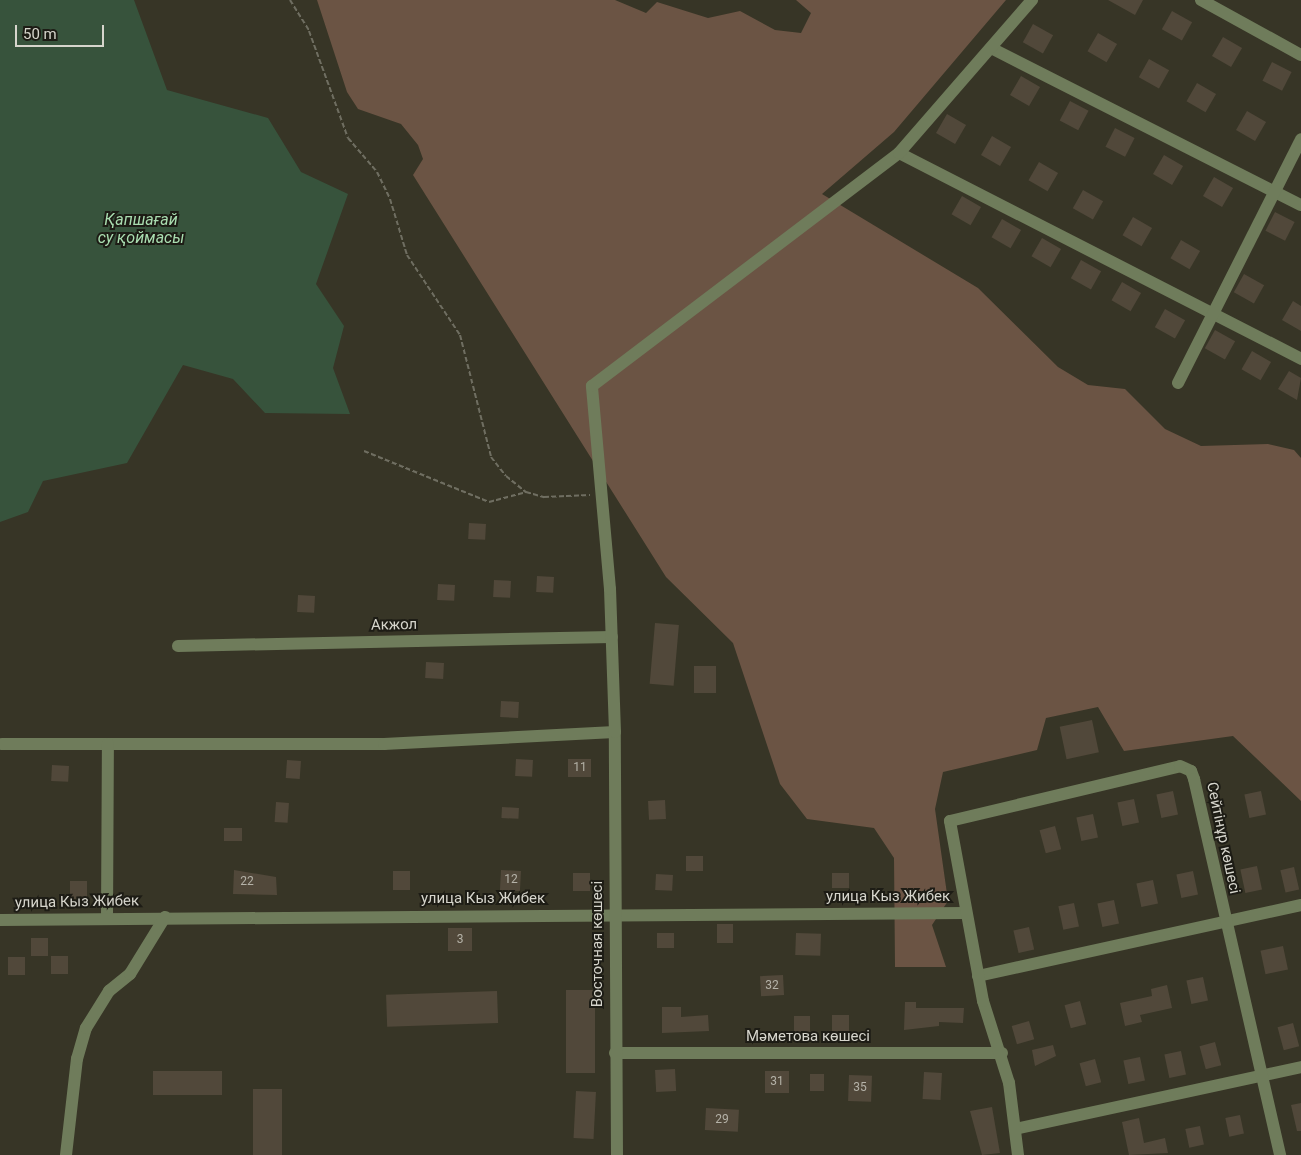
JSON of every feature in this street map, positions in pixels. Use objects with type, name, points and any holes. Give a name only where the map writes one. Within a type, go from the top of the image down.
[{"type":"street","points":[[1032,0],[899,153],[1214,311],[1301,359]]},
{"type":"street","points":[[1201,0],[1301,55]]},
{"type":"street","points":[[991,48],[1301,205]]},
{"type":"street","points":[[1178,383],[1301,139]]},
{"type":"street","name":"Восточная көшесі","points":[[617,1155],[614,1053],[615,732],[612,637],[592,386],[899,153]]},
{"type":"street","name":"Акжол","points":[[178,646],[612,637]]},
{"type":"street","points":[[2,744],[384,744],[615,732]]},
{"type":"street","points":[[107,918],[108,744]]},
{"type":"street","name":"Сейтінұр көшесі","points":[[965,913],[950,820],[1186,767],[1194,779],[1225,922],[1263,1076],[1280,1155]]},
{"type":"street","points":[[978,976],[1301,905]]},
{"type":"street","points":[[965,913],[978,976],[1002,1053],[1018,1155]]},
{"type":"street","name":"улица Кыз Жибек","points":[[0,920],[165,917],[965,913]]},
{"type":"street","points":[[66,1155],[77,1059],[86,1028],[109,991],[130,974],[165,917]]},
{"type":"street","name":"Мәметова көшесі","points":[[614,1053],[1002,1053]]},
{"type":"street","points":[[1015,1129],[1301,1067]]},
{"type":"path","points":[[290,0],[309,31],[348,138],[377,172],[390,199],[407,255],[460,335],[491,457],[506,476],[526,492],[544,497],[600,495]]},
{"type":"path","points":[[364,451],[489,502],[526,492]]},
{"type":"shaded area","points":[[317,0],[615,0],[646,13],[657,2],[708,18],[740,11],[775,30],[801,33],[811,13],[796,0],[1006,0],[894,132],[822,194],[978,288],[1058,367],[1088,385],[1125,389],[1165,429],[1201,446],[1268,444],[1294,450],[1301,458],[1301,801],[1233,736],[1124,751],[1098,707],[1046,718],[1037,750],[943,772],[935,809],[948,901],[932,925],[946,967],[895,967],[894,858],[874,828],[807,819],[780,784],[733,643],[666,577],[413,175],[423,159],[418,145],[401,124],[358,109],[347,92]]},
{"type":"water","name":"Қапшағай су қоймасы","points":[[0,0],[134,0],[167,90],[268,118],[301,172],[348,194],[316,284],[344,326],[333,368],[350,414],[265,413],[233,379],[183,365],[127,463],[43,481],[28,512],[0,522]]},
{"type":"building","points":[[1108,0],[1143,0],[1135,15]]},
{"type":"building","points":[[1172,11],[1192,22],[1182,41],[1162,29]]},
{"type":"building","points":[[1033,24],[1053,35],[1043,54],[1023,42]]},
{"type":"building","points":[[1098,33],[1117,44],[1107,62],[1088,51]]},
{"type":"building","points":[[1223,37],[1242,48],[1231,67],[1212,56]]},
{"type":"building","points":[[1149,59],[1169,70],[1159,89],[1139,77]]},
{"type":"building","points":[[1272,62],[1292,72],[1282,91],[1262,81]]},
{"type":"building","points":[[1021,76],[1040,87],[1029,106],[1010,95]]},
{"type":"building","points":[[1197,83],[1216,94],[1206,112],[1186,101]]},
{"type":"building","points":[[1070,101],[1089,111],[1078,130],[1060,120]]},
{"type":"building","points":[[1247,111],[1266,122],[1255,141],[1236,130]]},
{"type":"building","points":[[947,114],[966,125],[955,144],[936,133]]},
{"type":"building","points":[[1115,128],[1135,138],[1125,157],[1105,147]]},
{"type":"building","points":[[992,136],[1011,147],[1000,166],[981,155]]},
{"type":"building","points":[[1164,155],[1183,166],[1172,185],[1153,174]]},
{"type":"building","points":[[1039,162],[1058,173],[1048,191],[1028,180]]},
{"type":"building","points":[[1214,177],[1233,188],[1222,207],[1203,196]]},
{"type":"building","points":[[1083,190],[1103,201],[1093,220],[1073,208]]},
{"type":"building","points":[[962,196],[981,207],[971,225],[952,214]]},
{"type":"building","points":[[1275,212],[1295,222],[1285,241],[1265,231]]},
{"type":"building","points":[[1133,217],[1152,228],[1142,246],[1122,235]]},
{"type":"building","points":[[1002,219],[1021,230],[1011,248],[992,237]]},
{"type":"building","points":[[1042,238],[1061,249],[1051,267],[1032,256]]},
{"type":"building","points":[[1181,240],[1200,251],[1190,269],[1170,258]]},
{"type":"building","points":[[1081,260],[1101,271],[1091,290],[1071,278]]},
{"type":"building","points":[[1244,274],[1264,285],[1254,304],[1234,292]]},
{"type":"building","points":[[1122,282],[1141,293],[1131,311],[1112,300]]},
{"type":"building","points":[[1293,301],[1301,306],[1301,331],[1282,320]]},
{"type":"building","points":[[1165,309],[1185,320],[1175,339],[1155,327]]},
{"type":"building","points":[[1215,330],[1235,341],[1225,360],[1205,348]]},
{"type":"building","points":[[1252,351],[1271,362],[1261,380],[1242,369]]},
{"type":"building","points":[[1289,371],[1301,378],[1297,400],[1278,389]]},
{"type":"building","points":[[469,523],[486,524],[485,540],[468,539]]},
{"type":"building","points":[[537,576],[554,577],[553,593],[536,592]]},
{"type":"building","points":[[494,580],[511,581],[510,598],[493,597]]},
{"type":"building","points":[[438,584],[455,585],[454,601],[437,600]]},
{"type":"building","points":[[298,595],[315,596],[314,613],[297,612]]},
{"type":"building","points":[[655,623],[679,625],[674,686],[650,684]]},
{"type":"building","points":[[426,662],[444,663],[443,679],[425,678]]},
{"type":"building","points":[[694,666],[716,666],[716,693],[694,693]]},
{"type":"building","points":[[501,701],[519,702],[518,718],[500,717]]},
{"type":"building","points":[[1092,720],[1099,752],[1067,759],[1060,727]]},
{"type":"building","points":[[516,759],[533,760],[532,777],[515,776]]},
{"type":"building","points":[[568,759],[591,759],[591,777],[568,777]]},
{"type":"building","points":[[287,760],[301,761],[300,779],[286,778]]},
{"type":"building","points":[[52,765],[69,766],[68,782],[51,781]]},
{"type":"building","points":[[1173,791],[1178,814],[1161,818],[1156,795]]},
{"type":"building","points":[[1261,791],[1266,814],[1249,818],[1244,795]]},
{"type":"building","points":[[1134,799],[1139,822],[1122,826],[1117,803]]},
{"type":"building","points":[[665,800],[666,819],[649,820],[648,801]]},
{"type":"building","points":[[276,802],[289,803],[288,823],[275,822]]},
{"type":"building","points":[[502,807],[519,808],[518,819],[501,818]]},
{"type":"building","points":[[1093,814],[1098,837],[1081,841],[1076,818]]},
{"type":"building","points":[[1055,826],[1061,849],[1046,853],[1040,830]]},
{"type":"building","points":[[224,828],[242,828],[242,841],[224,841]]},
{"type":"building","points":[[686,856],[703,856],[703,871],[686,871]]},
{"type":"building","points":[[1257,866],[1262,889],[1245,893],[1240,870]]},
{"type":"building","points":[[1294,867],[1299,889],[1286,893],[1280,870]]},
{"type":"building","points":[[234,870],[276,877],[277,895],[233,894]]},
{"type":"building","points":[[501,870],[521,871],[520,891],[500,890]]},
{"type":"building","points":[[393,871],[410,871],[410,890],[393,890]]},
{"type":"building","points":[[1193,871],[1198,894],[1181,898],[1176,875]]},
{"type":"building","points":[[573,873],[590,873],[590,891],[573,891]]},
{"type":"building","points":[[832,873],[849,873],[849,888],[832,888]]},
{"type":"building","points":[[656,874],[673,875],[672,891],[655,890]]},
{"type":"building","points":[[1153,880],[1158,903],[1141,907],[1136,884]]},
{"type":"building","points":[[70,881],[87,881],[87,899],[70,899]]},
{"type":"building","points":[[1114,900],[1119,923],[1102,927],[1097,904]]},
{"type":"building","points":[[1074,903],[1079,926],[1063,930],[1058,906]]},
{"type":"building","points":[[717,924],[733,924],[733,943],[717,943]]},
{"type":"building","points":[[1029,927],[1034,949],[1019,953],[1013,931]]},
{"type":"building","points":[[448,928],[472,928],[472,951],[448,951]]},
{"type":"building","points":[[657,933],[674,933],[674,948],[657,948]]},
{"type":"building","points":[[796,933],[821,934],[820,956],[795,955]]},
{"type":"building","points":[[31,938],[48,938],[48,956],[31,956]]},
{"type":"building","points":[[1283,946],[1288,969],[1265,974],[1261,951]]},
{"type":"building","points":[[51,956],[68,956],[68,974],[51,974]]},
{"type":"building","points":[[8,957],[25,957],[25,975],[8,975]]},
{"type":"building","points":[[783,975],[784,995],[761,996],[760,976]]},
{"type":"building","points":[[1203,977],[1208,1000],[1191,1004],[1186,981]]},
{"type":"building","points":[[1167,985],[1172,1008],[1140,1015],[1142,1022],[1125,1026],[1120,1003],[1152,996],[1151,989]]},
{"type":"building","points":[[566,990],[595,990],[595,1073],[566,1073]]},
{"type":"building","points":[[497,991],[498,1023],[387,1027],[386,995]]},
{"type":"building","points":[[1080,1001],[1086,1024],[1071,1028],[1065,1005]]},
{"type":"building","points":[[905,1002],[916,1002],[916,1008],[964,1008],[963,1023],[939,1022],[939,1026],[904,1030]]},
{"type":"building","points":[[662,1007],[681,1007],[681,1017],[708,1015],[709,1031],[662,1033]]},
{"type":"building","points":[[832,1015],[849,1015],[849,1031],[832,1031]]},
{"type":"building","points":[[794,1016],[810,1016],[810,1034],[794,1034]]},
{"type":"building","points":[[1029,1021],[1034,1039],[1017,1044],[1012,1026]]},
{"type":"building","points":[[1293,1023],[1299,1046],[1284,1050],[1278,1027]]},
{"type":"building","points":[[1215,1042],[1221,1065],[1206,1069],[1200,1046]]},
{"type":"building","points":[[1053,1045],[1056,1056],[1035,1066],[1032,1050]]},
{"type":"building","points":[[1181,1051],[1186,1074],[1169,1078],[1164,1055]]},
{"type":"building","points":[[1140,1057],[1145,1080],[1128,1084],[1123,1061]]},
{"type":"building","points":[[1095,1059],[1101,1082],[1086,1086],[1080,1063]]},
{"type":"building","points":[[675,1069],[676,1091],[656,1092],[655,1070]]},
{"type":"building","points":[[153,1071],[222,1071],[222,1095],[153,1095]]},
{"type":"building","points":[[765,1071],[789,1071],[789,1093],[765,1093]]},
{"type":"building","points":[[924,1072],[942,1073],[941,1100],[923,1099]]},
{"type":"building","points":[[810,1074],[824,1074],[824,1091],[810,1091]]},
{"type":"building","points":[[849,1075],[872,1076],[871,1102],[848,1101]]},
{"type":"building","points":[[253,1089],[282,1089],[282,1155],[253,1155]]},
{"type":"building","points":[[576,1091],[596,1092],[594,1139],[574,1138]]},
{"type":"building","points":[[1301,1103],[1301,1131],[1297,1131],[1291,1105]]},
{"type":"building","points":[[992,1107],[1000,1153],[982,1155],[970,1111]]},
{"type":"building","points":[[706,1108],[739,1110],[738,1132],[705,1130]]},
{"type":"building","points":[[1240,1115],[1244,1134],[1229,1137],[1225,1118]]},
{"type":"building","points":[[1139,1118],[1144,1143],[1165,1138],[1168,1153],[1129,1155],[1122,1122]]},
{"type":"building","points":[[1200,1126],[1204,1145],[1189,1148],[1185,1129]]}]
